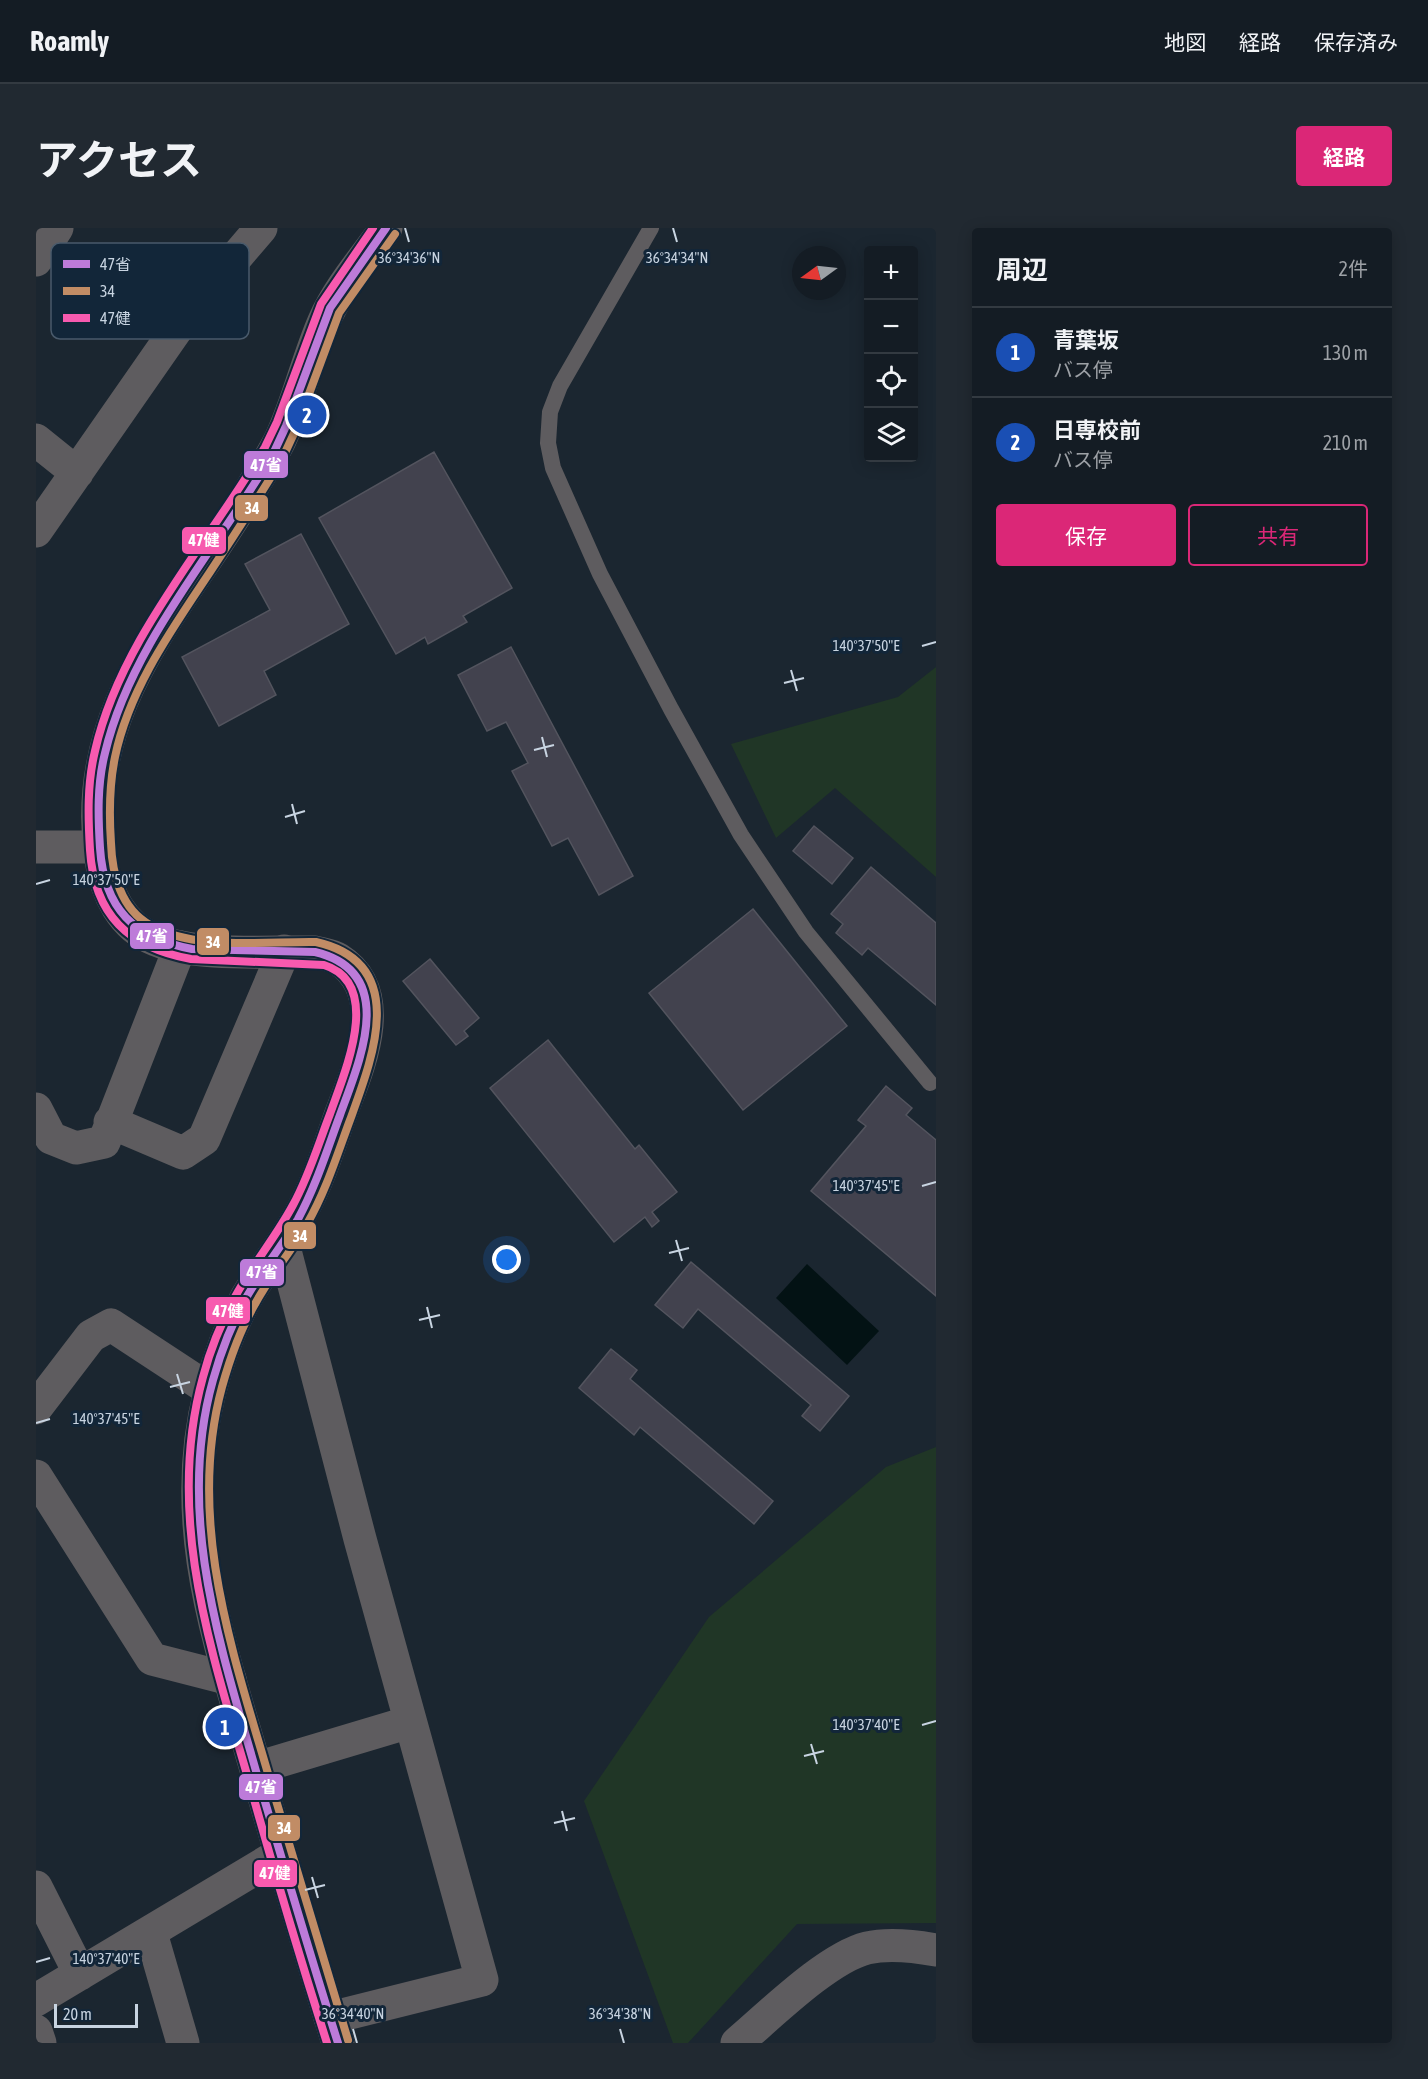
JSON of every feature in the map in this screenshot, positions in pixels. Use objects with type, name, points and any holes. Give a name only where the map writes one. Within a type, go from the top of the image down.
[{"type":"street","points":[[36,260],[57,228]]},
{"type":"street","points":[[248,243],[261,228]]},
{"type":"street","points":[[283,1243],[410,1722],[482,1980],[334,2030],[280,1854],[209,1602],[201,1564],[197,1514],[201,1439],[210,1390],[224,1346],[245,1300],[304,1208],[323,1165],[360,1060],[368,1030],[366,999],[354,975],[337,958],[315,952],[180,947],[154,940],[130,924],[113,903],[104,880],[99,847],[97,794],[104,746],[122,697],[180,597],[248,494],[279,440],[324,321],[342,289],[386,228]]},
{"type":"street","points":[[36,531],[170,339]]},
{"type":"street","points":[[36,440],[77,473]]},
{"type":"street","points":[[36,847],[99,847]]},
{"type":"street","points":[[36,1109],[51,1138],[76,1148],[104,1142],[180,947]]},
{"type":"street","points":[[110,1122],[183,1153],[204,1139],[284,951]]},
{"type":"street","points":[[36,1408],[91,1336],[111,1325],[210,1390]]},
{"type":"street","points":[[36,1476],[152,1659],[230,1679]]},
{"type":"street","points":[[256,1768],[410,1722]]},
{"type":"street","points":[[36,2000],[280,1854]]},
{"type":"street","points":[[36,1887],[80,1974]]},
{"type":"street","points":[[151,1933],[183,2043]]},
{"type":"street","points":[[736,2043],[845,1957],[867,1948],[886,1946],[910,1946],[936,1950]]},
{"type":"street","points":[[36,2031],[40,2043]]},
{"type":"lane","points":[[651,228],[560,386],[550,412],[548,442],[553,468],[600,574],[741,835],[806,932],[930,1083]]},
{"type":"green space","points":[[936,667],[936,877],[835,788],[776,838],[731,744],[898,697]]},
{"type":"green space","points":[[936,1447],[936,1923],[797,1924],[688,2043],[673,2043],[584,1801],[709,1617],[886,1467]]},
{"type":"shaded area","points":[[807,1264],[879,1331],[847,1365],[776,1298]]},
{"type":"building","points":[[434,452],[512,588],[463,616],[467,622],[428,644],[425,637],[396,654],[319,518]]},
{"type":"building","points":[[301,534],[349,624],[264,671],[276,695],[219,726],[182,657],[270,610],[245,564]]},
{"type":"building","points":[[511,647],[633,876],[599,895],[568,838],[552,846],[512,771],[528,763],[506,722],[487,731],[458,675]]},
{"type":"building","points":[[814,826],[853,858],[832,884],[793,851]]},
{"type":"building","points":[[871,867],[936,923],[936,1005],[868,948],[862,955],[836,933],[843,924],[831,914]]},
{"type":"building","points":[[753,909],[847,1026],[743,1110],[649,993]]},
{"type":"building","points":[[430,959],[479,1018],[464,1031],[468,1036],[456,1045],[403,981]]},
{"type":"building","points":[[548,1040],[635,1149],[639,1145],[677,1192],[652,1212],[659,1221],[652,1227],[645,1217],[614,1242],[490,1088]]},
{"type":"building","points":[[886,1086],[912,1108],[906,1115],[936,1140],[936,1296],[811,1191],[866,1126],[858,1120]]},
{"type":"building","points":[[691,1262],[849,1396],[820,1431],[802,1416],[811,1405],[698,1309],[683,1328],[655,1305]]},
{"type":"building","points":[[611,1349],[637,1370],[630,1379],[773,1501],[754,1524],[640,1427],[634,1435],[579,1388]]},
{"type":"transit line","name":"47健","points":[[327,2043],[267,1845],[207,1630],[197,1580],[191,1530],[189,1479],[192,1428],[209,1357],[235,1297],[286,1217],[309,1172],[350,1055],[355,1032],[356,1010],[352,991],[342,975],[324,965],[191,959],[169,954],[133,937],[107,910],[99,893],[90,850],[89,800],[95,751],[107,710],[124,670],[168,594],[265,447],[277,422],[321,304],[373,228]]},
{"type":"transit line","name":"47省","points":[[338,2043],[258,1778],[217,1631],[207,1581],[201,1531],[199,1481],[203,1431],[213,1380],[220,1358],[246,1298],[298,1219],[316,1181],[363,1045],[366,1020],[365,998],[357,978],[341,962],[315,952],[192,949],[172,944],[138,928],[116,904],[108,888],[100,848],[99,800],[105,753],[117,712],[134,673],[178,597],[274,452],[330,308],[386,228]]},
{"type":"transit line","name":"34","points":[[348,2040],[228,1633],[211,1535],[209,1486],[212,1437],[228,1365],[250,1314],[307,1224],[331,1173],[368,1069],[377,1015],[374,991],[364,970],[345,953],[316,942],[208,942],[167,933],[140,918],[125,900],[113,867],[110,800],[115,757],[130,707],[141,684],[167,638],[283,457],[296,429],[339,313],[395,234]]},
{"type":"place","name":"日専校前","points":[[307,415]]},
{"type":"place","name":"青葉坂","points":[[225,1727]]}]
